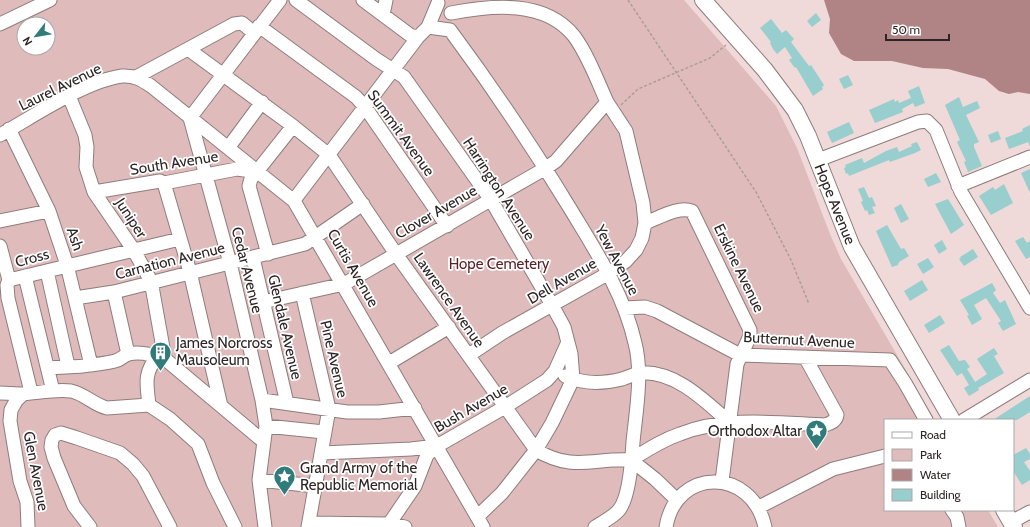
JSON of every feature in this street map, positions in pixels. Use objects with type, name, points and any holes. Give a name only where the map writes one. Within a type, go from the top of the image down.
[{"type":"main road","name":"Hope Avenue","points":[[703,0],[765,70],[788,100],[808,136],[852,247],[951,419]]},
{"type":"street","points":[[0,24],[50,0]]},
{"type":"street","points":[[190,118],[280,0]]},
{"type":"street","name":"Harrington Avenue","points":[[296,0],[376,59],[394,69],[404,77],[491,200],[564,327],[572,359],[573,379],[552,423],[536,450],[480,522]]},
{"type":"street","points":[[364,0],[410,35],[418,37]]},
{"type":"street","points":[[383,14],[386,0]]},
{"type":"street","points":[[294,200],[418,37],[428,27],[437,1],[450,13],[450,30],[428,27]]},
{"type":"street","points":[[450,13],[488,6],[545,5],[575,36],[611,107]]},
{"type":"street","name":"Summit Avenue","points":[[136,77],[234,24],[242,23],[257,29],[356,97],[366,107],[447,226]]},
{"type":"street","name":"Yew Avenue","points":[[450,30],[546,168],[609,273],[624,308],[635,344],[638,373],[632,460],[626,498],[620,510],[609,519],[595,527]]},
{"type":"street","name":"Lawrence Avenue","points":[[188,49],[262,102],[329,155],[364,204],[396,254],[536,450]]},
{"type":"street","name":"Laurel Avenue","points":[[5,132],[69,96],[95,84],[123,76],[136,77]]},
{"type":"street","name":"Curtis Avenue","points":[[136,77],[294,200],[344,284],[480,522]]},
{"type":"street","name":"Juniper","points":[[69,96],[85,135],[87,147],[86,167],[94,192],[133,250],[151,282],[161,358]]},
{"type":"street","points":[[228,148],[262,102]]},
{"type":"street","name":"Clover Avenue","points":[[262,302],[344,284],[546,168],[556,161],[611,107]]},
{"type":"street","name":"Dell Avenue","points":[[469,355],[609,273],[626,261],[636,250],[642,238],[645,223],[637,170],[626,131],[611,107]]},
{"type":"street","name":"Cedar Avenue","points":[[190,118],[207,174],[230,263],[262,400],[266,426],[259,480],[266,527]]},
{"type":"street","points":[[818,160],[918,122],[927,121],[936,130],[958,186],[1030,308]]},
{"type":"street","points":[[268,254],[249,186],[251,179],[259,172],[293,126]]},
{"type":"street","name":"Ash","points":[[5,132],[49,211],[67,265],[91,366]]},
{"type":"street","points":[[958,186],[1030,157]]},
{"type":"street","name":"South Avenue","points":[[94,192],[160,181],[164,183],[237,169],[259,172]]},
{"type":"street","points":[[164,183],[190,272],[221,406]]},
{"type":"street","name":"Carnation Avenue","points":[[75,298],[114,292],[305,244],[364,204]]},
{"type":"street","name":"Erskine Avenue","points":[[645,223],[676,211],[687,209],[692,211],[696,216],[750,330],[750,336],[737,364],[722,481]]},
{"type":"street","points":[[0,222],[49,211]]},
{"type":"street","name":"Cross","points":[[9,280],[180,239]]},
{"type":"street","points":[[0,246],[9,280],[7,285],[8,298],[27,393]]},
{"type":"street","name":"Glendale Avenue","points":[[253,258],[262,302],[287,403]]},
{"type":"street","points":[[47,271],[68,366]]},
{"type":"street","points":[[25,276],[48,368],[52,391]]},
{"type":"street","points":[[114,292],[128,354]]},
{"type":"street","name":"Pine Avenue","points":[[302,293],[329,409],[309,525]]},
{"type":"street","name":"Butternut Avenue","points":[[624,308],[645,307],[657,311],[740,355],[890,360],[925,419]]},
{"type":"street","points":[[389,363],[449,328]]},
{"type":"street","name":"Bush Avenue","points":[[322,453],[411,449],[437,446],[505,407],[547,380],[555,371],[568,342]]},
{"type":"street","points":[[48,368],[91,366],[118,360],[128,354],[141,353],[161,358],[264,442]]},
{"type":"street","points":[[536,450],[550,458],[573,463],[632,460],[662,441],[681,433],[729,422],[826,425],[836,419],[837,415],[805,357]]},
{"type":"street","points":[[149,405],[147,372],[150,366],[161,358]]},
{"type":"street","points":[[555,371],[573,379],[594,383],[609,382],[638,373],[652,373],[668,377],[697,395],[729,422]]},
{"type":"street","points":[[966,419],[1030,380]]},
{"type":"street","points":[[0,392],[27,393],[70,391],[80,393],[107,408],[149,405],[170,419],[198,444],[213,483],[235,527]]},
{"type":"street","name":"Glen Avenue","points":[[27,393],[16,401],[11,410],[10,421],[20,481],[27,502],[28,527]]},
{"type":"street","name":"Glen Avenue","points":[[0,400],[10,421]]},
{"type":"street","points":[[262,400],[347,412],[379,412],[415,408]]},
{"type":"street","points":[[266,426],[324,432]]},
{"type":"street","points":[[90,527],[74,506],[54,458],[51,447],[52,440],[55,435],[61,433],[120,453],[133,464],[143,476],[170,527]]},
{"type":"street","points":[[389,524],[403,506],[415,486],[427,455],[437,446]]},
{"type":"street","points":[[632,460],[677,500]]},
{"type":"street","points":[[759,508],[833,469],[882,460]]},
{"type":"street","points":[[259,480],[315,486]]},
{"type":"street","points":[[666,527],[670,511],[677,500],[694,487],[712,481],[722,481],[741,489],[748,494],[759,508],[765,527]]},
{"type":"street","points":[[953,511],[957,517],[959,527]]},
{"type":"street","points":[[1010,520],[1030,512]]},
{"type":"street","points":[[309,525],[389,524],[405,527]]},
{"type":"path","points":[[628,0],[756,192],[791,260],[809,304]]},
{"type":"path","points":[[611,107],[638,90],[710,58],[736,38]]},
{"type":"green space","name":"Hope Cemetery","points":[[0,0],[684,0],[776,106],[797,148],[841,259],[934,419],[884,419],[884,511],[989,511],[998,527],[0,527]]},
{"type":"water","points":[[824,0],[1030,0],[1030,94],[1018,92],[1009,94],[999,91],[985,79],[948,69],[923,68],[892,61],[854,61],[841,54],[829,33],[830,19]]},
{"type":"building","points":[[816,13],[821,20],[812,27],[807,21]]},
{"type":"building","points":[[771,19],[782,33],[786,30],[794,39],[791,42],[809,66],[811,65],[824,85],[822,87],[823,89],[813,96],[796,67],[795,68],[789,60],[792,58],[785,47],[777,54],[770,43],[771,42],[760,28]]},
{"type":"building","points":[[848,75],[853,85],[844,89],[839,79]]},
{"type":"building","points":[[919,86],[925,103],[915,107],[913,103],[902,109],[903,112],[875,123],[869,110],[894,99],[895,102],[898,100],[899,103],[911,98],[908,91]]},
{"type":"building","points":[[959,97],[963,107],[977,101],[980,108],[966,115],[979,142],[974,144],[974,147],[982,166],[968,172],[964,162],[966,161],[957,142],[960,140],[945,105]]},
{"type":"building","points":[[849,122],[854,133],[832,143],[827,132]]},
{"type":"building","points":[[1030,125],[1030,147],[1028,142],[1009,149],[1005,138],[1023,131],[1022,129]]},
{"type":"building","points":[[998,131],[1001,139],[991,143],[988,135]]},
{"type":"building","points":[[917,142],[921,150],[915,153],[890,162],[889,160],[849,176],[848,173],[846,174],[844,168],[846,167],[845,165],[862,158],[864,163],[897,147],[899,152]]},
{"type":"building","points":[[1030,169],[1030,193],[1021,173]]},
{"type":"building","points":[[936,173],[941,182],[928,187],[924,179]]},
{"type":"building","points":[[1004,184],[1013,203],[991,215],[979,196],[993,187],[995,190]]},
{"type":"building","points":[[864,187],[869,198],[872,197],[876,206],[872,207],[875,213],[869,215],[867,210],[865,211],[861,202],[863,201],[858,189]]},
{"type":"building","points":[[948,199],[964,225],[951,234],[935,204]]},
{"type":"building","points":[[901,204],[909,219],[901,223],[894,208]]},
{"type":"building","points":[[887,225],[901,249],[904,248],[909,256],[899,262],[898,265],[892,267],[876,231]]},
{"type":"building","points":[[1023,237],[1027,243],[1030,241],[1030,257],[1026,259],[1015,241]]},
{"type":"building","points":[[942,240],[947,249],[939,254],[934,245]]},
{"type":"building","points":[[973,249],[978,257],[964,266],[959,259],[961,258],[960,257]]},
{"type":"building","points":[[928,258],[934,267],[923,274],[917,264]]},
{"type":"building","points":[[922,280],[928,290],[910,301],[904,291]]},
{"type":"building","points":[[992,283],[996,290],[993,293],[1000,303],[1005,300],[1016,324],[1003,331],[998,323],[1001,321],[986,298],[974,305],[982,319],[972,325],[967,316],[969,315],[960,300]]},
{"type":"building","points":[[940,315],[945,323],[929,333],[924,325]]},
{"type":"building","points":[[949,345],[959,361],[965,360],[970,367],[967,369],[975,382],[987,374],[977,359],[994,348],[998,354],[994,356],[1004,373],[978,388],[979,390],[969,396],[964,388],[969,385],[962,373],[957,376],[940,350]]},
{"type":"building","points":[[1030,396],[1030,412],[1017,420],[995,419]]},
{"type":"building","points":[[1026,448],[1030,454],[1030,459],[1024,462],[1030,471],[1030,480],[1022,485],[1014,473],[1014,454]]},
{"type":"place","name":"James Norcross Mausoleum","points":[[161,372]]},
{"type":"place","name":"Orthodox Altar","points":[[817,450]]},
{"type":"place","name":"Grand Army of the Republic Memorial","points":[[284,496]]}]
